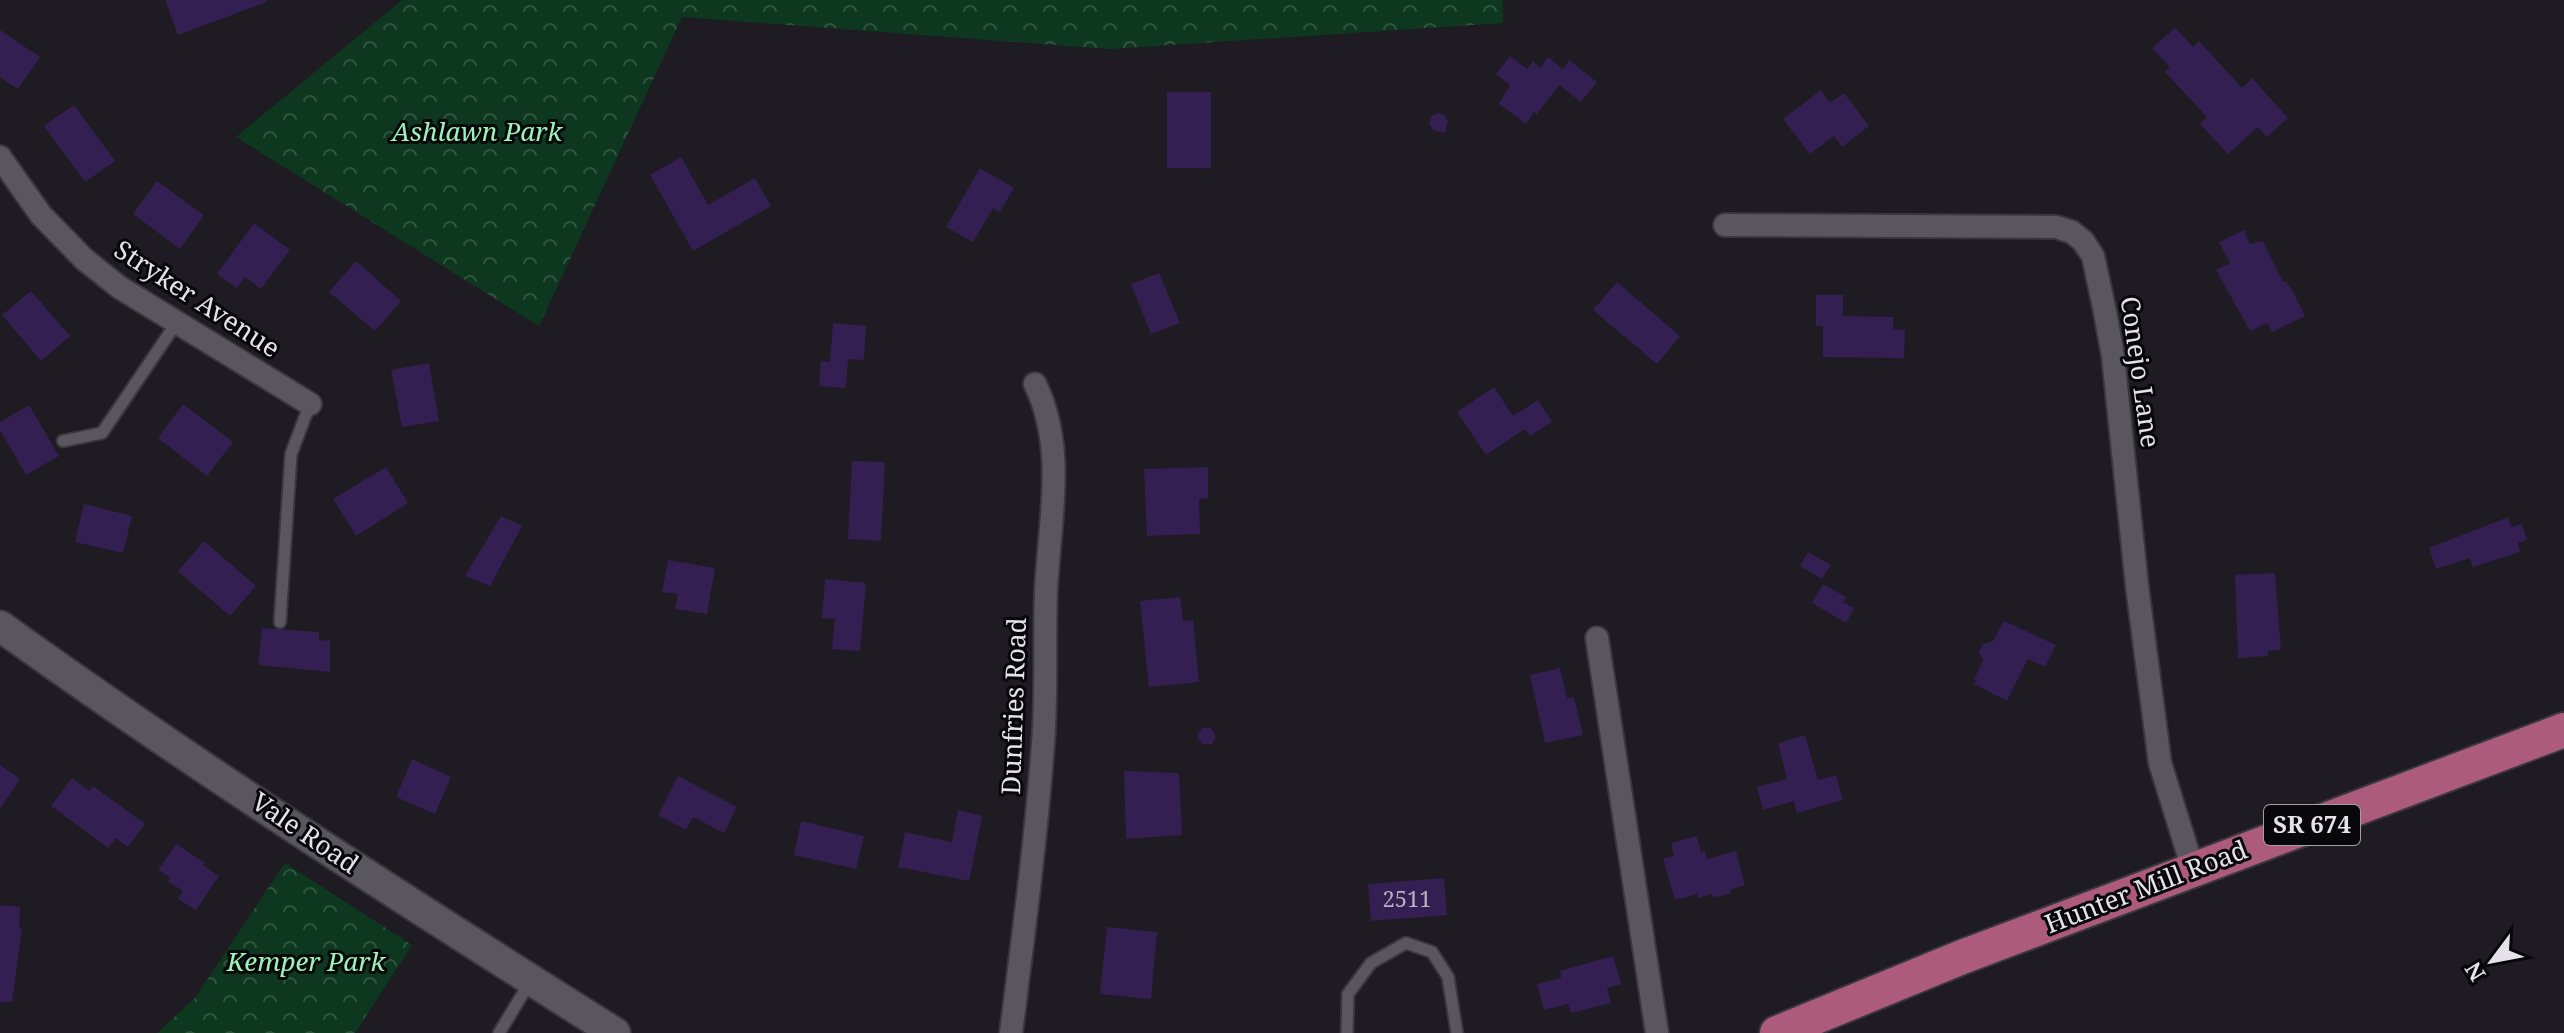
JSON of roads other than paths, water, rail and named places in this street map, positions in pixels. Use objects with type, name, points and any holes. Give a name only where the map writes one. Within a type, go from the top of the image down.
[{"type":"main road","name":"Vale Road","points":[[0,626],[93,692],[615,1033]]},
{"type":"main road","name":"Hunter Mill Road","points":[[1777,1033],[1962,957],[2564,730]]},
{"type":"street","name":"Stryker Avenue","points":[[0,157],[41,215],[84,259],[119,287],[310,404]]},
{"type":"street","name":"Conejo Lane","points":[[1725,225],[2056,227],[2072,232],[2083,241],[2093,256],[2113,356],[2137,586],[2160,763],[2193,869]]},
{"type":"street","name":"Dunfries Road","points":[[1011,1033],[1044,741],[1046,593],[1055,461],[1052,431],[1035,384]]},
{"type":"street","points":[[1597,638],[1657,1033]]},
{"type":"lane","points":[[63,441],[102,433],[177,322]]},
{"type":"lane","points":[[280,622],[291,454],[310,404]]},
{"type":"lane","points":[[1347,1033],[1348,994],[1371,963],[1406,943],[1432,952],[1448,977],[1457,1033]]},
{"type":"lane","points":[[499,1033],[531,980]]},
{"type":"park label","name":"Ashlawn Park","points":[[477,132]]},
{"type":"park label","name":"Kemper Park","points":[[306,962]]}]
